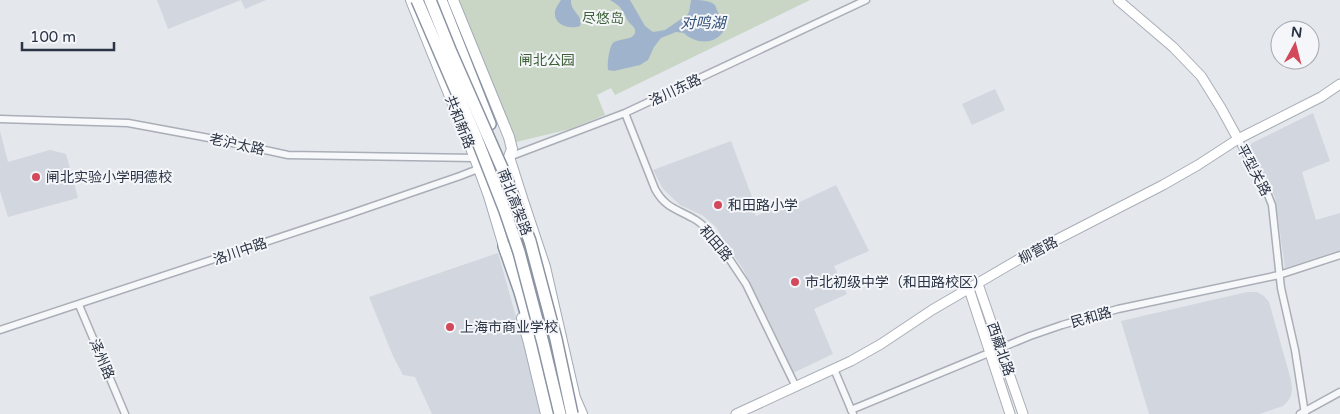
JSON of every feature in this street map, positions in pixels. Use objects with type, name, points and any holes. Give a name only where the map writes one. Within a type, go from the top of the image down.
[{"type":"highway","name":"南北高架路","points":[[417,0],[476,137],[505,211],[538,325],[560,414]]},
{"type":"highway","name":"南北高架路","points":[[430,0],[506,177],[530,241],[556,340],[572,414]]},
{"type":"highway","points":[[441,0],[490,124],[506,177]]},
{"type":"highway","points":[[504,246],[535,344],[552,414]]},
{"type":"main road","name":"共和新路","points":[[411,0],[489,196],[504,246],[546,414]]},
{"type":"main road","name":"共和新路","points":[[434,0],[501,154],[509,158]]},
{"type":"main road","name":"共和新路","points":[[453,0],[509,136],[512,149],[509,158],[545,267],[577,414]]},
{"type":"main road","name":"平型关路","points":[[1118,0],[1173,47],[1201,76],[1238,139]]},
{"type":"main road","name":"柳营路","points":[[736,414],[834,370],[868,352],[921,318],[1023,258],[1169,181],[1238,139],[1321,97],[1340,84]]},
{"type":"main road","name":"共和新路","points":[[504,246],[519,273],[555,414]]},
{"type":"main road","name":"西藏北路","points":[[978,284],[1023,414]]},
{"type":"main road","name":"西藏北路","points":[[969,289],[1010,414]]},
{"type":"main road","name":"共和新路","points":[[575,398],[582,414]]},
{"type":"street","name":"洛川东路","points":[[479,169],[625,113],[866,0]]},
{"type":"street","name":"和田路","points":[[625,113],[654,189],[664,202],[697,221],[711,232],[746,284],[796,387]]},
{"type":"street","name":"老沪太路","points":[[0,120],[128,123],[288,155],[475,158]]},
{"type":"street","name":"平型关路","points":[[1238,139],[1266,190],[1272,205],[1279,275],[1285,310],[1297,357],[1303,414]]},
{"type":"street","name":"洛川中路","points":[[0,330],[479,169]]},
{"type":"street","name":"民和路","points":[[852,412],[1030,336],[1062,325],[1112,310],[1279,275],[1340,255]]},
{"type":"street","name":"泽州路","points":[[79,305],[125,414]]},
{"type":"street","points":[[834,370],[852,412]]},
{"type":"street","points":[[1303,414],[1340,392]]},
{"type":"shaded area","points":[[157,0],[241,0],[168,29]]},
{"type":"shaded area","points":[[241,0],[266,0],[245,9]]},
{"type":"shaded area","points":[[995,89],[1005,110],[972,125],[962,104]]},
{"type":"shaded area","points":[[1313,113],[1330,161],[1302,172],[1316,220],[1340,213],[1340,250],[1285,268],[1275,197],[1250,154],[1249,148],[1252,143]]},
{"type":"shaded area","name":"闸北实验小学明德校","points":[[0,131],[8,162],[50,150],[66,154],[78,198],[8,217],[0,191]]},
{"type":"shaded area","name":"市北初级中学（和田路校区）","points":[[731,141],[755,205],[754,211],[756,216],[770,210],[774,214],[836,185],[869,251],[834,266],[847,294],[814,309],[833,354],[793,373],[743,269],[716,227],[702,215],[680,205],[663,189],[653,170]]},
{"type":"shaded area","name":"上海市商业学校","points":[[498,253],[531,370],[540,414],[432,414],[415,377],[403,375],[393,356],[369,297]]},
{"type":"shaded area","points":[[1247,292],[1257,292],[1269,302],[1291,380],[1292,390],[1288,401],[1283,406],[1260,414],[1149,414],[1121,321]]},
{"type":"green space","name":"闸北公园","points":[[457,0],[810,0],[615,95],[611,88],[597,95],[605,115],[570,129],[516,142]]},
{"type":"water","points":[[561,0],[571,0],[571,4],[580,19],[580,26],[567,27],[559,23],[555,16],[555,11]]},
{"type":"water","name":"对鸣湖","points":[[610,0],[630,0],[645,26],[653,32],[665,30],[687,15],[691,0],[707,1],[715,5],[723,25],[723,32],[710,41],[699,41],[688,37],[684,33],[676,32],[661,38],[648,60],[640,65],[614,71],[608,70],[609,56],[613,43],[630,38],[635,34],[634,28],[620,7]]},
{"type":"place","name":"闸北实验小学明德校","points":[[36,177]]},
{"type":"place","name":"和田路小学","points":[[718,205]]},
{"type":"place","name":"市北初级中学（和田路校区）","points":[[795,282]]},
{"type":"place","name":"上海市商业学校","points":[[450,327]]},
{"type":"park label","name":"尽悠岛","points":[[603,18]]}]
